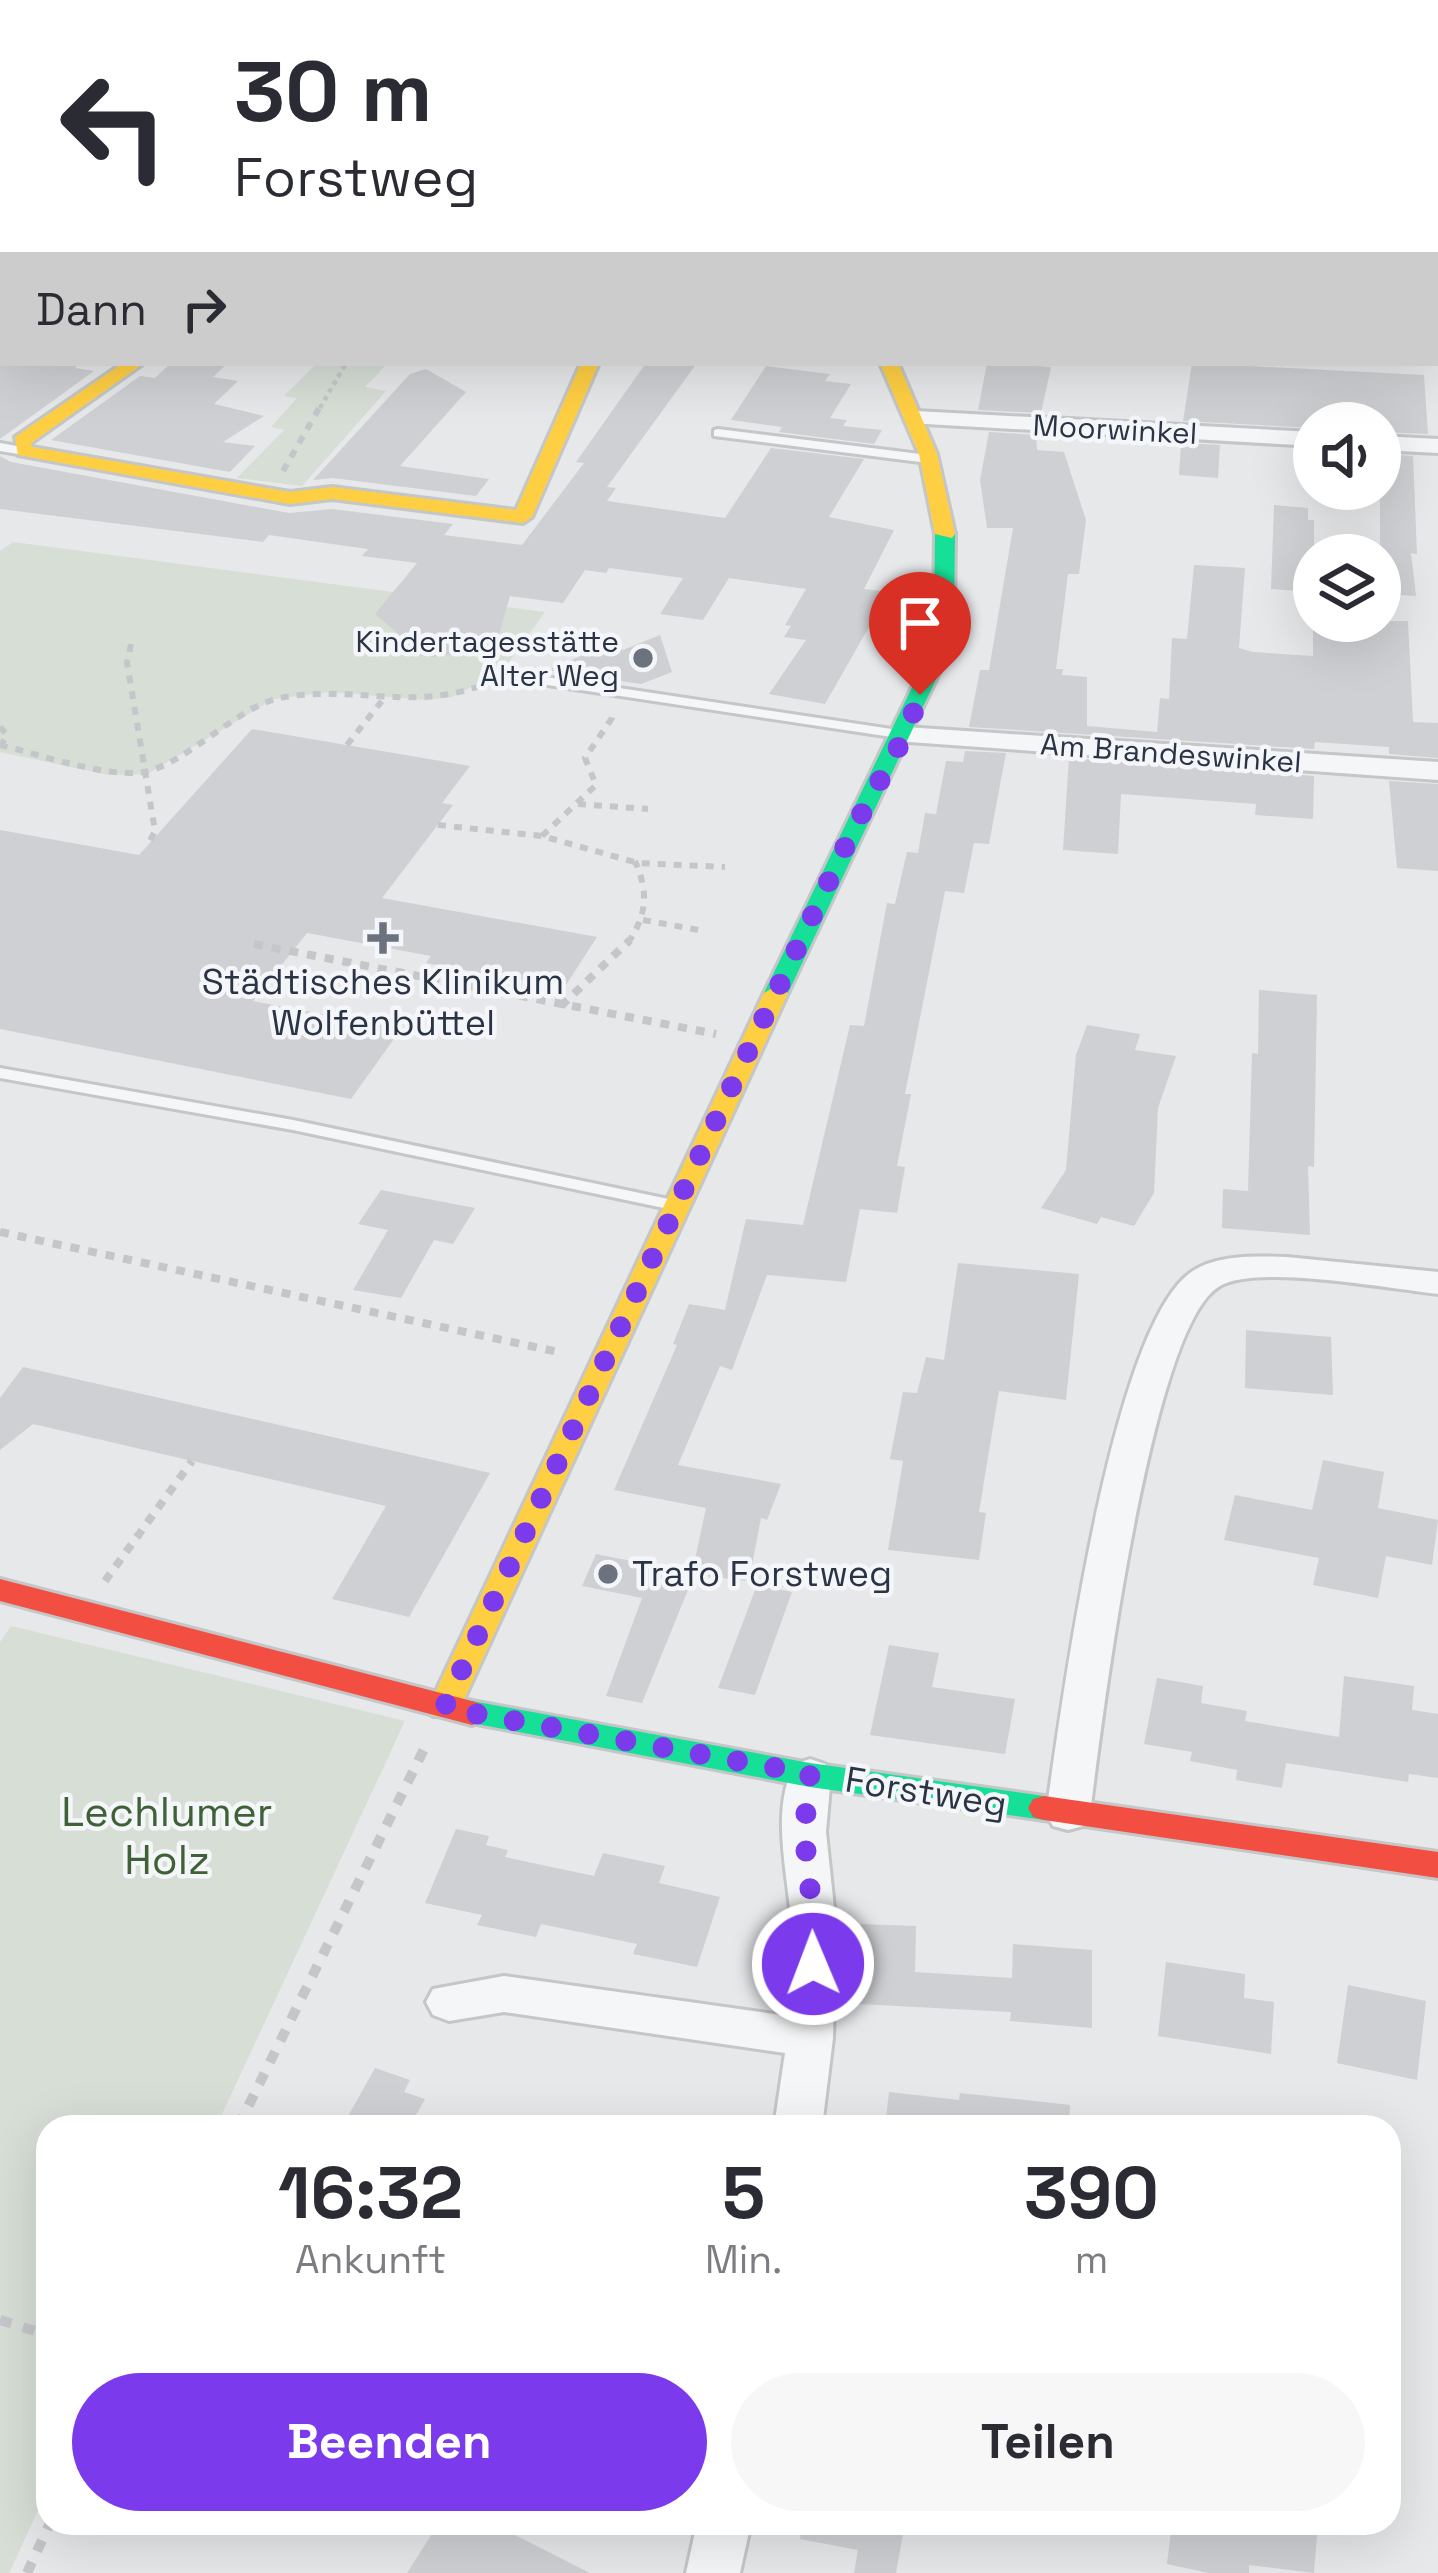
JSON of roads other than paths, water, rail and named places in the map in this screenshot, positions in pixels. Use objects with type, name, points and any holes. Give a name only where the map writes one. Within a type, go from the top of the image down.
[{"type":"street","points":[[12,449],[130,366]]},
{"type":"street","points":[[12,449],[290,498],[332,493],[523,517],[589,366]]},
{"type":"street","points":[[444,1708],[753,1040],[855,826],[905,735],[935,656],[949,572],[933,460],[891,366]]},
{"type":"street","name":"Moorwinkel","points":[[916,418],[1293,439]]},
{"type":"street","points":[[1401,444],[1438,446]]},
{"type":"street","name":"Am Brandeswinkel","points":[[905,735],[1438,771]]},
{"type":"street","points":[[1067,1814],[1091,1640],[1133,1438],[1178,1310],[1189,1292],[1208,1276],[1229,1269],[1438,1283]]},
{"type":"street","name":"Forstweg","points":[[0,1591],[444,1708],[810,1774],[1438,1865]]},
{"type":"street","points":[[799,2115],[814,1927],[804,1832],[810,1774]]},
{"type":"street","points":[[449,2002],[504,1994],[809,2038]]},
{"type":"street","points":[[712,2573],[721,2535]]},
{"type":"lane","points":[[718,433],[933,460]]},
{"type":"lane","points":[[506,675],[905,735]]},
{"type":"lane","points":[[0,1072],[293,1125],[679,1207]]},
{"type":"place","name":"Kindertagesstätte Alter Weg","points":[[643,658]]},
{"type":"place","name":"Städtisches Klinikum Wolfenbüttel","points":[[383,938]]},
{"type":"place","name":"Trafo Forstweg","points":[[608,1574]]},
{"type":"park label","name":"Lechlumer Holz","points":[[167,1835]]}]
